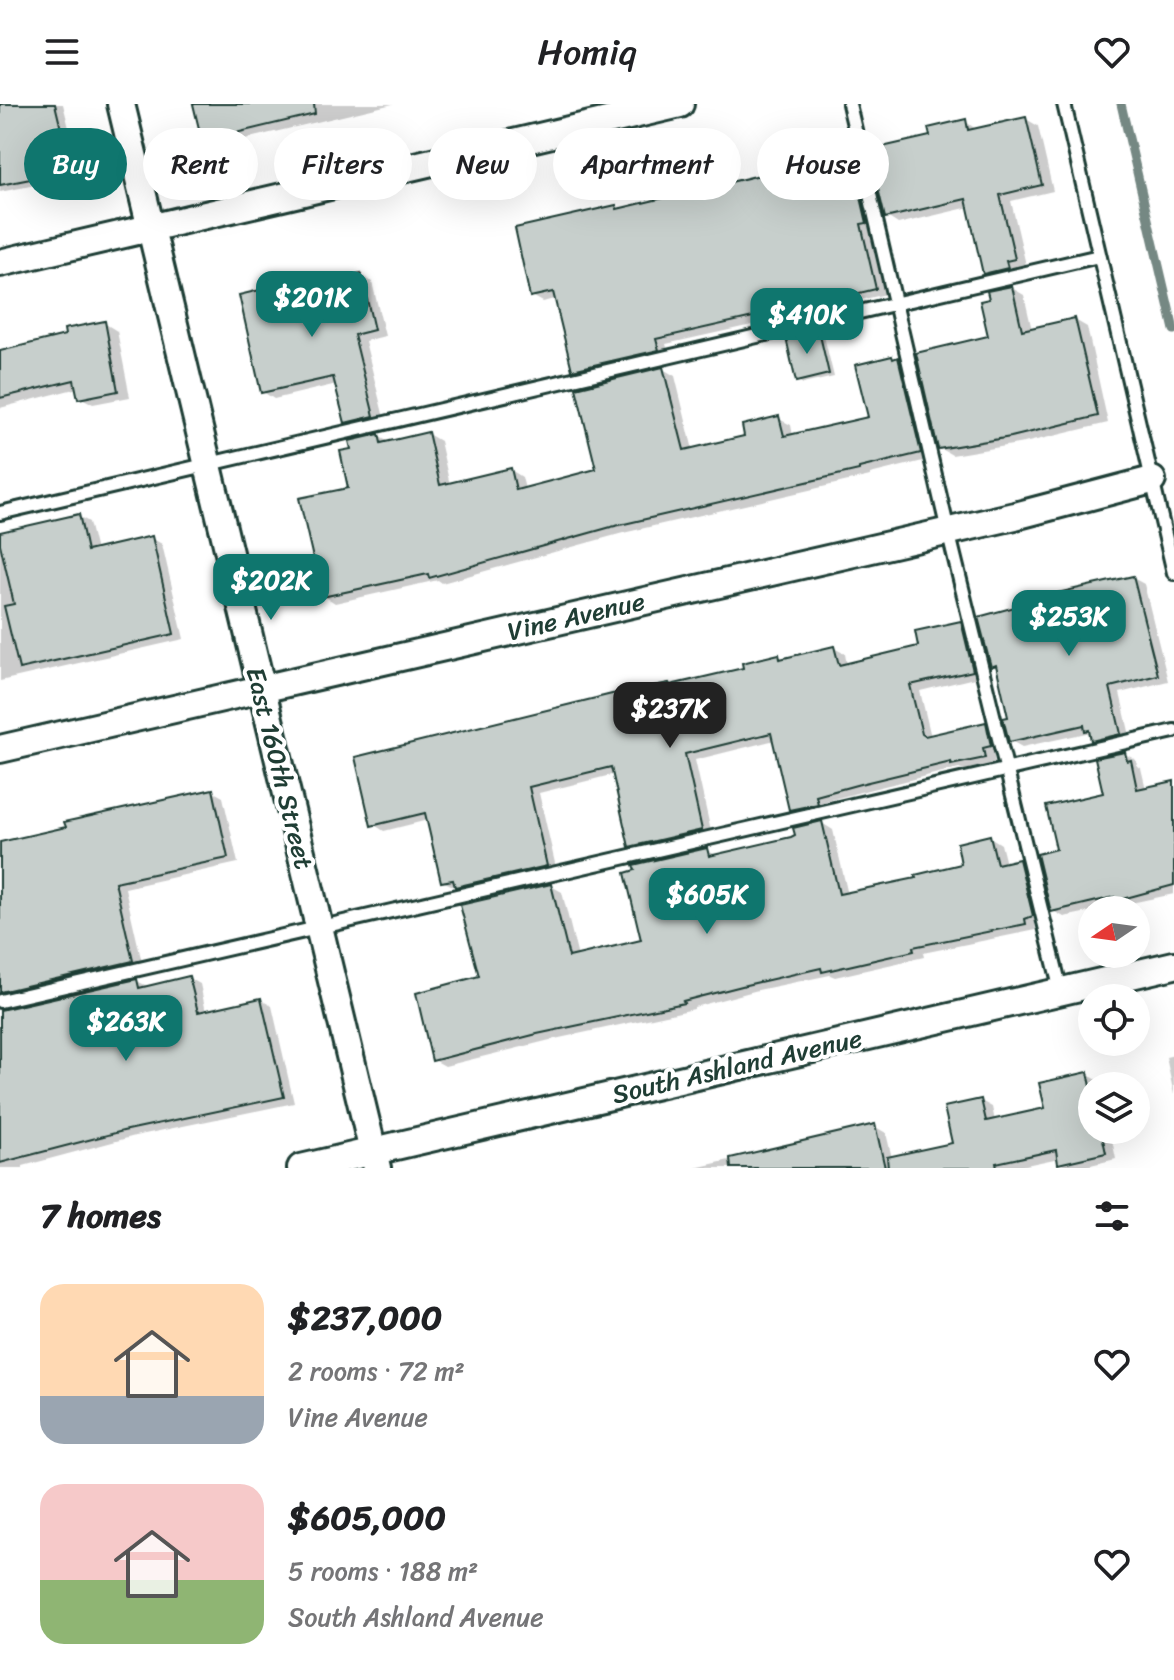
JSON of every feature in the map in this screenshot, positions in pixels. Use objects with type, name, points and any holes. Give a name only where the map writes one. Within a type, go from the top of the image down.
[{"type":"street","name":"East 160th Street","points":[[121,104],[375,1160]]},
{"type":"street","points":[[0,263],[680,104]]},
{"type":"street","name":"Vine Avenue","points":[[0,749],[948,531],[1152,480]]},
{"type":"street","name":"South Ashland Avenue","points":[[301,1168],[375,1160],[1174,965]]},
{"type":"lane","points":[[849,104],[948,531],[1061,991]]},
{"type":"lane","points":[[1064,104],[1174,573]]},
{"type":"lane","points":[[0,513],[1099,256]]},
{"type":"lane","points":[[0,1001],[1174,731]]},
{"type":"building","points":[[0,104],[55,104],[61,128],[24,128],[24,180],[0,185]]},
{"type":"building","points":[[193,104],[314,104],[315,114],[256,128],[199,128]]},
{"type":"building","points":[[1026,117],[1042,185],[1000,195],[1015,259],[1006,261],[1008,268],[983,274],[966,199],[885,218],[881,200],[889,200],[889,145],[930,136],[928,128],[966,119],[968,130]]},
{"type":"building","points":[[757,176],[757,200],[862,200],[867,223],[861,224],[876,289],[813,304],[815,313],[782,321],[780,311],[656,339],[659,350],[572,370],[553,292],[530,297],[515,228],[616,205],[617,209],[655,200],[741,200],[741,179]]},
{"type":"building","points":[[361,273],[374,330],[354,335],[374,416],[345,423],[333,377],[261,393],[239,295],[277,286],[278,292]]},
{"type":"building","points":[[1012,286],[1022,330],[1075,318],[1098,416],[1011,437],[938,449],[916,353],[988,336],[980,301],[989,299],[987,291]]},
{"type":"building","points":[[105,321],[118,391],[78,399],[74,380],[0,398],[0,351],[65,335],[64,329]]},
{"type":"building","points":[[819,331],[829,374],[796,382],[786,338]]},
{"type":"building","points":[[892,356],[893,359],[898,357],[921,453],[611,527],[429,578],[428,574],[322,597],[299,498],[348,488],[340,451],[351,449],[349,441],[379,434],[381,443],[428,432],[440,485],[511,468],[516,490],[596,469],[576,388],[663,367],[684,450],[744,436],[742,425],[779,416],[784,436],[868,417],[855,365]]},
{"type":"building","points":[[79,514],[87,551],[152,536],[174,634],[19,669],[4,606],[14,604],[0,532]]},
{"type":"building","points":[[1133,576],[1158,675],[1110,687],[1121,734],[1091,741],[1089,730],[1085,731],[1084,725],[1009,742],[1003,718],[1008,717],[996,665],[991,667],[978,617],[1048,598],[1048,595]]},
{"type":"building","points":[[961,621],[973,671],[910,685],[922,734],[925,736],[986,722],[991,746],[983,748],[985,758],[951,765],[951,762],[860,784],[816,796],[818,804],[789,810],[771,733],[685,754],[702,830],[629,847],[611,767],[529,787],[547,866],[455,887],[453,880],[441,882],[425,813],[371,826],[355,757],[612,694],[670,685],[743,668],[742,663],[779,654],[780,659],[834,646],[839,665],[918,646],[915,631]]},
{"type":"building","points":[[1125,752],[1127,761],[1131,760],[1137,789],[1174,781],[1174,885],[1133,896],[1078,896],[1078,906],[1051,912],[1037,854],[1056,849],[1046,806],[1103,793],[1095,758]]},
{"type":"building","points":[[213,789],[228,858],[115,882],[133,961],[0,992],[0,842],[66,827],[64,822]]},
{"type":"building","points":[[822,821],[839,894],[916,878],[915,875],[961,864],[957,843],[990,835],[997,864],[1019,859],[1033,916],[1025,919],[1026,924],[913,947],[914,951],[822,972],[821,968],[746,985],[684,1003],[537,1034],[432,1061],[416,993],[479,976],[460,905],[551,884],[569,957],[641,940],[625,873],[635,870],[633,865],[707,848],[709,856],[791,837],[795,835],[793,828]]},
{"type":"building","points":[[189,976],[198,1012],[261,998],[284,1097],[123,1131],[0,1163],[0,1010],[137,979],[139,988]]},
{"type":"building","points":[[1078,1074],[1078,1144],[1104,1144],[1106,1153],[1058,1164],[1056,1150],[996,1163],[997,1168],[888,1168],[887,1157],[952,1143],[944,1107],[981,1099],[986,1121],[1045,1108],[1039,1083]]},
{"type":"building","points":[[875,1124],[885,1168],[731,1168],[730,1158]]},
{"type":"waterway","points":[[1121,104],[1174,330]]}]
